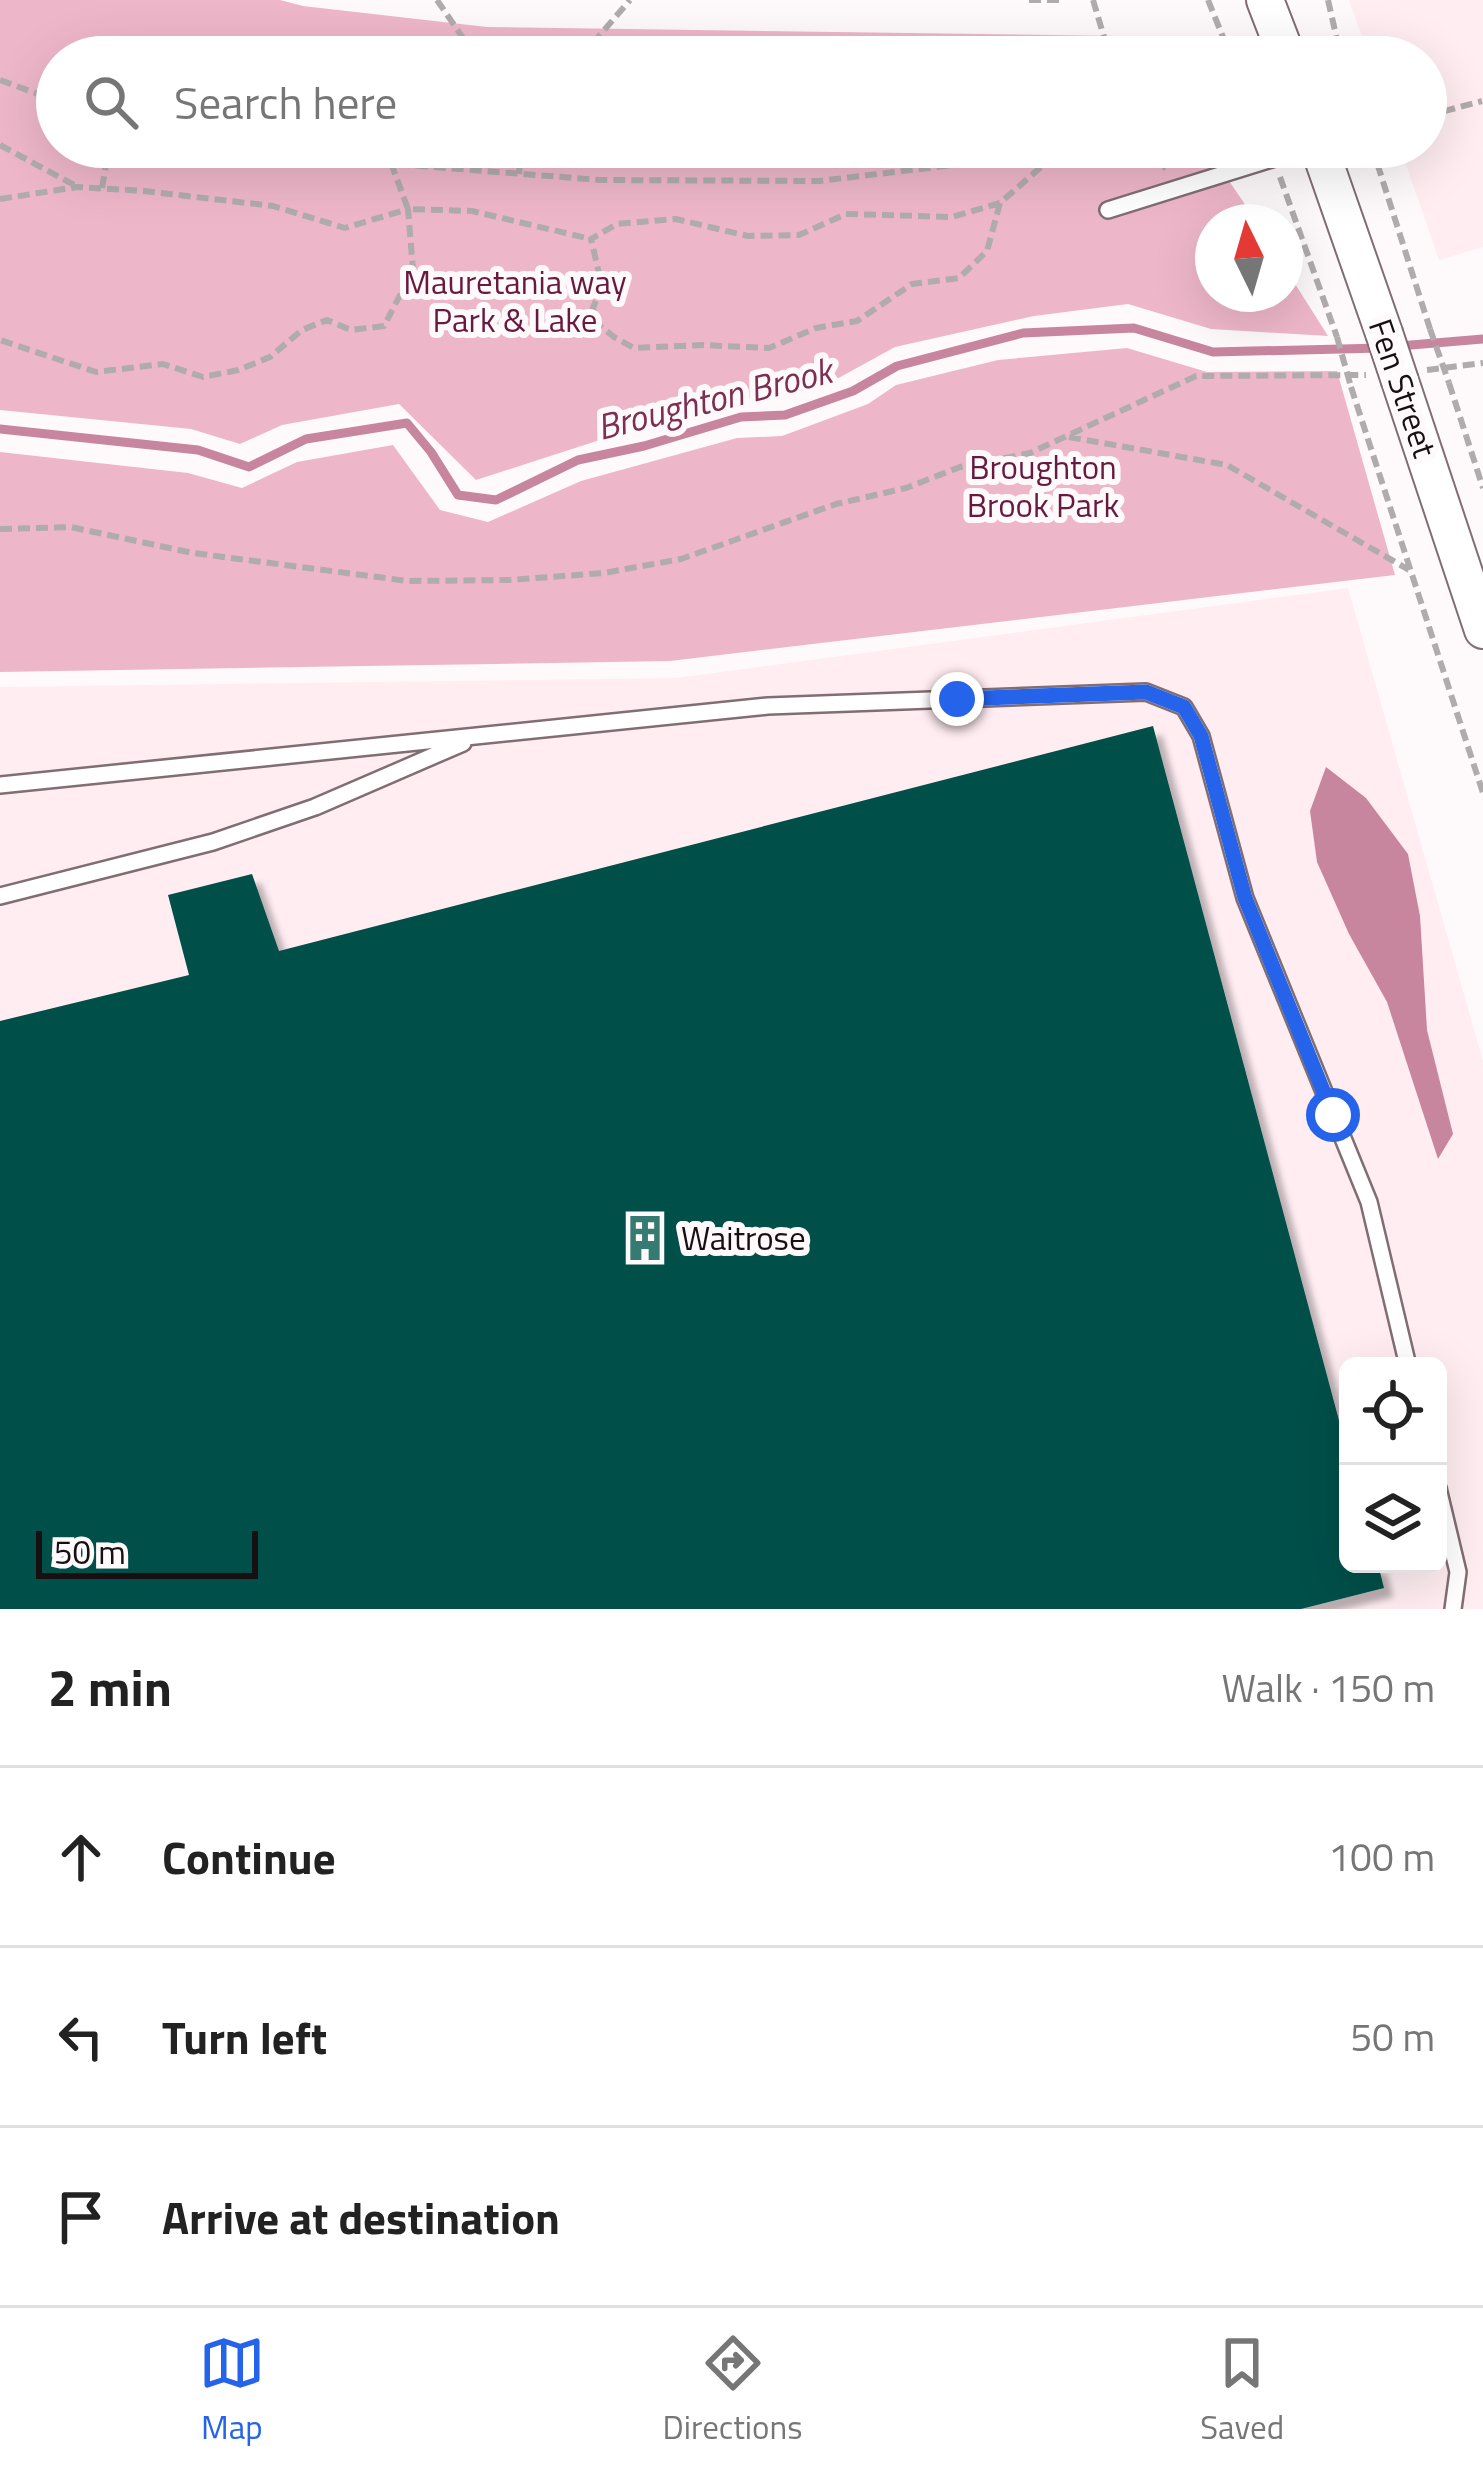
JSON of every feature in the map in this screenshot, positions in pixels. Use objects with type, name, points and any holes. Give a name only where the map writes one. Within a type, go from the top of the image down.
[{"type":"street","points":[[1265,0],[1279,36]]},
{"type":"street","name":"Fen Street","points":[[1323,168],[1400,375],[1483,630]]},
{"type":"lane","points":[[1108,210],[1243,168]]},
{"type":"lane","points":[[0,784],[768,706],[1146,692],[1184,707],[1201,736],[1245,898],[1369,1202],[1406,1357]]},
{"type":"lane","points":[[0,896],[213,842],[315,807],[481,736]]},
{"type":"lane","points":[[1447,1524],[1459,1572],[1453,1609]]},
{"type":"path","points":[[437,0],[462,36]]},
{"type":"path","points":[[599,36],[629,0]]},
{"type":"path","points":[[1029,0],[1060,0]]},
{"type":"path","points":[[1093,0],[1104,36]]},
{"type":"path","points":[[1208,0],[1223,36]]},
{"type":"path","points":[[1328,0],[1336,36]]},
{"type":"path","points":[[0,80],[36,93]]},
{"type":"path","points":[[1447,110],[1482,101]]},
{"type":"path","points":[[0,145],[36,165]]},
{"type":"path","points":[[42,168],[77,187]]},
{"type":"path","points":[[102,188],[105,168]]},
{"type":"path","points":[[0,340],[96,372],[164,364],[203,377],[269,357],[302,330],[328,320],[352,330],[384,326],[413,270],[409,209],[393,168]]},
{"type":"path","points":[[442,168],[600,180],[819,181],[926,168]]},
{"type":"path","points":[[519,168],[519,174]]},
{"type":"path","points":[[0,200],[77,187],[102,188],[273,206],[345,228],[409,209],[472,211],[591,239],[617,224],[676,219],[748,236],[799,235],[846,214],[952,217],[1000,203],[1039,168]]},
{"type":"path","points":[[1275,168],[1337,337],[1483,793]]},
{"type":"path","points":[[1379,168],[1483,488]]},
{"type":"path","points":[[591,239],[602,286],[593,308],[599,325],[614,338],[647,349],[770,348],[816,328],[857,321],[911,284],[959,278],[987,251],[1000,203]]},
{"type":"path","points":[[0,529],[71,527],[193,553],[408,581],[604,573],[681,559],[836,504],[906,488],[960,467],[1030,453],[1196,376],[1400,375],[1483,363]]},
{"type":"path","points":[[1065,436],[1227,465],[1412,572]]},
{"type":"shaded area","points":[[1349,0],[1483,0],[1483,247],[1439,260],[1407,168],[1447,168],[1447,36],[1362,36]]},
{"type":"shaded area","name":"Waitrose","points":[[1348,588],[1483,1061],[1483,1609],[0,1609],[0,687],[676,678]]},
{"type":"shaded area","points":[[1326,767],[1366,798],[1408,854],[1420,916],[1427,1030],[1453,1134],[1438,1159],[1387,1002],[1317,862],[1310,811]]},
{"type":"green space","name":"Mauretania way Park & Lake","points":[[0,0],[280,0],[487,27],[1116,36],[36,36],[36,168],[1220,168],[1245,204],[1195,204],[1195,312],[1303,312],[1303,296],[1328,336],[1211,329],[1128,304],[1034,316],[895,347],[835,380],[714,403],[476,480],[399,404],[282,425],[240,444],[191,429],[0,410]]},
{"type":"green space","name":"Broughton Brook Park","points":[[1127,348],[1207,372],[1337,371],[1395,575],[670,661],[0,672],[0,452],[188,473],[242,488],[297,462],[393,445],[440,510],[488,522],[581,481],[737,438],[782,436],[868,404],[896,385],[998,360]]},
{"type":"building","name":"Waitrose","points":[[1153,726],[1339,1420],[1339,1573],[1380,1573],[1384,1588],[1301,1609],[0,1609],[0,1021],[189,975],[168,895],[252,874],[279,951]]},
{"type":"waterway","name":"Broughton Brook","points":[[0,429],[198,450],[249,467],[306,439],[407,423],[458,495],[496,500],[578,460],[741,417],[785,415],[853,391],[897,366],[1023,333],[1134,328],[1213,352],[1382,348]]},
{"type":"waterway","name":"Broughton Brook","points":[[1399,346],[1483,339]]},
{"type":"place","name":"Waitrose","points":[[645,1238]]},
{"type":"route","points":[[957,699],[1146,692],[1184,707],[1201,736],[1245,898],[1333,1115]]}]
